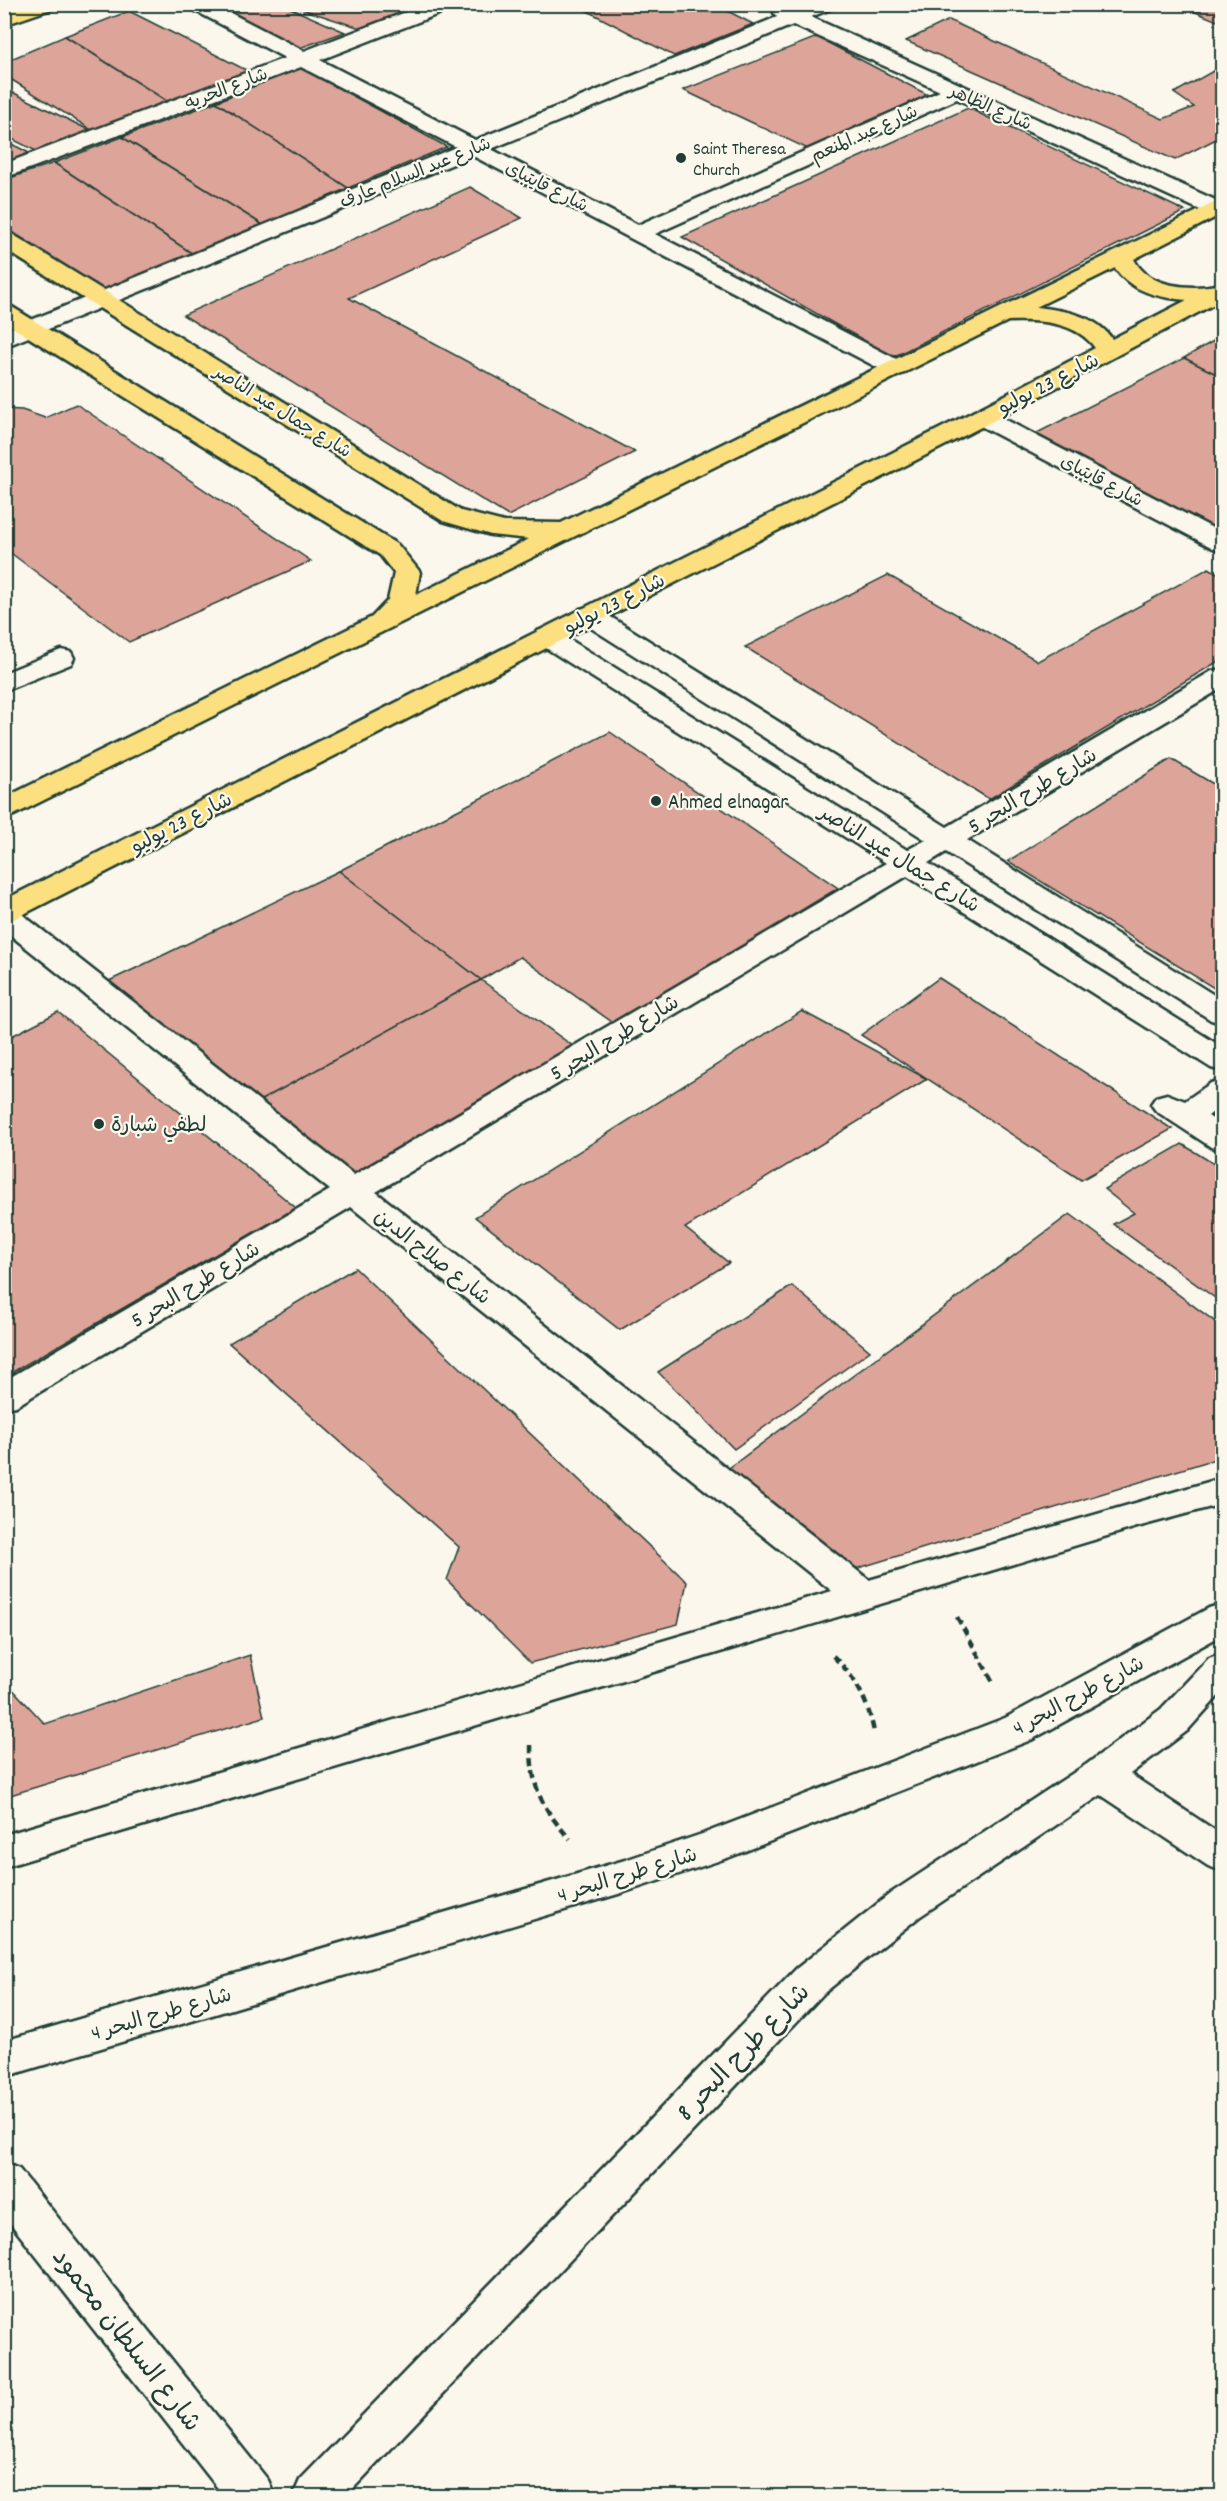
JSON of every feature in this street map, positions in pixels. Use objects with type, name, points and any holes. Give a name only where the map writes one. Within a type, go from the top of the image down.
[{"type":"main road","points":[[4,19],[47,4]]},
{"type":"main road","points":[[4,809],[1220,207]]},
{"type":"main road","name":"شارع جمال عبد الناصر","points":[[4,239],[452,516],[480,525],[512,531],[556,530],[577,526]]},
{"type":"main road","points":[[1122,256],[1125,267],[1135,278],[1152,286],[1196,295],[1221,292]]},
{"type":"main road","name":"شارع 23 يوليو","points":[[4,913],[982,417],[1221,292]]},
{"type":"main road","points":[[4,312],[389,550],[407,572],[406,589],[401,603],[390,616],[374,627]]},
{"type":"main road","points":[[1003,315],[1034,314],[1072,321],[1090,329],[1103,340],[1109,352]]},
{"type":"street","name":"شارع قايتباى","points":[[197,4],[896,368]]},
{"type":"street","name":"شارع الحريه","points":[[4,172],[447,4]]},
{"type":"street","name":"شارع الظاهر","points":[[766,4],[958,92],[1220,207]]},
{"type":"street","name":"شارع عبد السلام عارف","points":[[4,340],[826,4]]},
{"type":"street","name":"شارع عبد المنعم","points":[[638,233],[958,92]]},
{"type":"street","name":"شارع قايتباى","points":[[982,417],[1222,543]]},
{"type":"street","name":"شارع جمال عبد الناصر","points":[[589,615],[1222,1013]]},
{"type":"street","name":"شارع جمال عبد الناصر","points":[[547,637],[1222,1061]]},
{"type":"street","points":[[4,683],[61,658]]},
{"type":"street","name":"شارع طرح البحر 5","points":[[4,1397],[1222,677]]},
{"type":"street","name":"شارع صلاح الدين","points":[[4,913],[352,1192],[863,1595]]},
{"type":"street","points":[[1222,1090],[1176,1110],[1222,1139]]},
{"type":"street","points":[[4,1851],[863,1595],[1222,1491]]},
{"type":"street","name":"شارع طرح البحر 4","points":[[4,2059],[625,1876],[716,1846],[1018,1729],[1222,1618]]},
{"type":"street","name":"شارع طرح البحر 8","points":[[316,2496],[810,1981],[905,1905],[1101,1775],[1174,1720],[1222,1668]]},
{"type":"street","points":[[1101,1775],[1222,1855]]},
{"type":"street","name":"شارع السلطان محمود","points":[[4,2182],[252,2496]]},
{"type":"path","points":[[934,1575],[1018,1729]]},
{"type":"path","points":[[777,1621],[819,1642],[850,1672],[870,1708],[876,1748],[866,1787]]},
{"type":"path","points":[[552,1688],[532,1728],[530,1771],[547,1814],[579,1850],[625,1876]]},
{"type":"building","points":[[247,4],[281,4],[345,32],[288,52],[228,13]]},
{"type":"building","points":[[286,4],[424,4],[360,28]]},
{"type":"building","points":[[574,4],[714,4],[753,24],[674,56]]},
{"type":"building","points":[[777,4],[808,4],[791,11]]},
{"type":"building","points":[[1176,4],[1222,4],[1222,23]]},
{"type":"building","points":[[129,11],[248,71],[176,107],[65,36]]},
{"type":"building","points":[[949,20],[1163,119],[1194,107],[1174,93],[1222,66],[1222,136],[1175,160],[906,41]]},
{"type":"building","points":[[65,36],[176,107],[101,136],[4,75],[4,62]]},
{"type":"building","points":[[817,37],[930,96],[810,150],[683,90]]},
{"type":"building","points":[[300,67],[447,147],[348,188],[216,102]]},
{"type":"building","points":[[4,88],[101,136],[46,156],[4,135]]},
{"type":"building","points":[[216,102],[348,188],[263,225],[122,137]]},
{"type":"building","points":[[968,108],[1185,211],[893,357],[682,237]]},
{"type":"building","points":[[122,137],[263,225],[193,254],[54,163]]},
{"type":"building","points":[[4,140],[33,155],[4,166]]},
{"type":"building","points":[[54,163],[193,254],[102,291],[4,230],[4,180]]},
{"type":"building","points":[[470,187],[522,218],[349,298],[635,452],[508,516],[183,315]]},
{"type":"building","points":[[1222,336],[1222,377],[1184,358]]},
{"type":"building","points":[[1184,358],[1222,377],[1222,536],[1033,435]]},
{"type":"building","points":[[76,404],[311,561],[129,642],[4,548],[4,409],[22,410],[45,418]]},
{"type":"building","points":[[1209,568],[1222,576],[1222,659],[989,799],[745,647],[888,575],[1038,661]]},
{"type":"building","points":[[610,732],[838,888],[615,1024],[520,957],[481,980],[339,871]]},
{"type":"building","points":[[1171,759],[1222,789],[1222,993],[1008,861]]},
{"type":"building","points":[[339,871],[481,980],[254,1104],[107,982]]},
{"type":"building","points":[[939,978],[1172,1129],[1081,1180],[861,1035]]},
{"type":"building","points":[[481,980],[577,1049],[353,1180],[254,1104]]},
{"type":"building","points":[[802,1011],[927,1079],[685,1228],[729,1263],[620,1330],[475,1217]]},
{"type":"building","name":"لطفي شبارة","points":[[58,1012],[296,1208],[4,1377],[4,1040]]},
{"type":"building","points":[[1182,1144],[1222,1169],[1222,1303],[1113,1224],[1134,1213],[1104,1189]]},
{"type":"building","points":[[1070,1214],[1222,1327],[1222,1457],[852,1570],[729,1468]]},
{"type":"building","points":[[355,1268],[687,1582],[678,1624],[530,1663],[447,1580],[459,1547],[229,1343]]},
{"type":"building","points":[[792,1286],[870,1351],[734,1449],[658,1372]]},
{"type":"building","points":[[250,1655],[264,1717],[4,1797],[4,1680],[45,1724]]},
{"type":"place","name":"Saint Theresa Church","points":[[681,158]]},
{"type":"place","name":"Ahmed elnagar","points":[[656,801]]},
{"type":"place","name":"لطفي شبارة","points":[[99,1124]]}]
